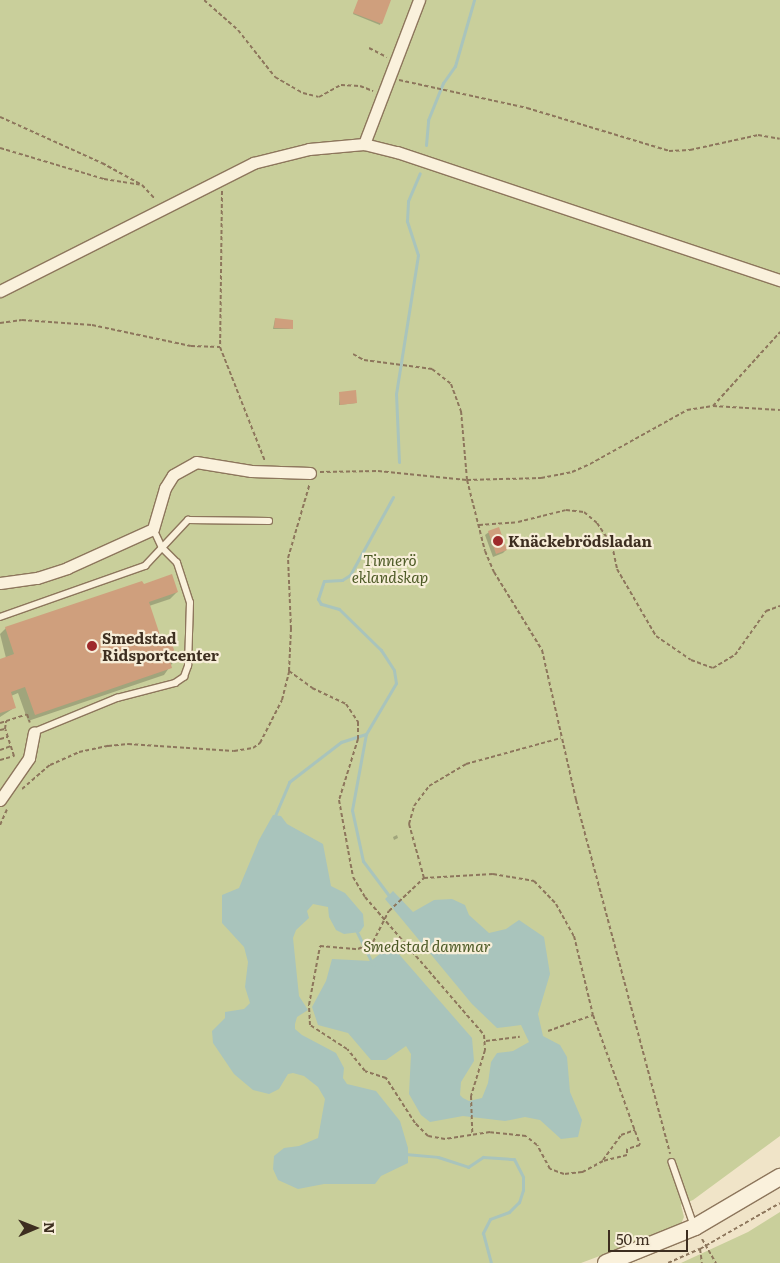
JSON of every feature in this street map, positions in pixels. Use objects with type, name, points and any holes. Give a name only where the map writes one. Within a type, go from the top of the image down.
[{"type":"main road","points":[[606,1263],[695,1227],[780,1177]]},
{"type":"street","points":[[364,144],[419,0]]},
{"type":"street","points":[[0,291],[222,179],[283,153],[364,144],[397,152],[780,280]]},
{"type":"street","points":[[0,583],[37,578],[67,568],[153,529],[165,488],[185,466],[208,462],[232,468],[270,472],[310,473]]},
{"type":"street","points":[[5,802],[29,758],[34,732]]},
{"type":"lane","points":[[0,617],[145,566],[179,527],[196,518],[269,521]]},
{"type":"lane","points":[[34,732],[117,698],[174,683],[184,677],[188,666],[190,603],[177,563],[162,548],[153,529]]},
{"type":"lane","points":[[672,1162],[695,1227]]},
{"type":"path","points":[[204,0],[238,30],[275,77],[303,94],[319,97],[341,85],[360,86],[382,95]]},
{"type":"path","points":[[369,48],[396,61]]},
{"type":"path","points":[[390,77],[527,108],[670,151],[690,150],[758,135],[780,139]]},
{"type":"path","points":[[0,117],[102,163],[142,185],[164,208]]},
{"type":"path","points":[[0,148],[110,180],[142,185]]},
{"type":"path","points":[[222,179],[220,347],[270,472]]},
{"type":"path","points":[[0,323],[22,320],[92,325],[191,346],[220,347]]},
{"type":"path","points":[[713,406],[780,332]]},
{"type":"path","points":[[353,354],[364,360],[432,369],[451,384],[460,411],[467,480],[478,525],[494,572],[542,650],[561,738],[672,1162]]},
{"type":"path","points":[[16,796],[50,765],[79,752],[128,744],[234,751],[254,748],[266,735],[282,700],[289,671],[291,629],[288,558],[307,496],[310,473],[378,471],[467,480],[540,478],[572,472],[670,417],[713,406],[780,410]]},
{"type":"path","points":[[478,525],[518,522],[566,510],[584,512],[597,523],[612,545],[617,569],[656,636],[691,660],[713,668],[734,656],[766,611],[780,606]]},
{"type":"path","points":[[289,671],[312,688],[346,704],[360,728],[339,800],[345,845],[353,878],[365,897],[480,1030],[486,1041],[471,1096],[470,1117],[472,1134]]},
{"type":"path","points":[[0,723],[27,714],[34,732]]},
{"type":"path","points":[[0,760],[14,756],[5,728],[6,721]]},
{"type":"path","points":[[0,730],[5,728]]},
{"type":"path","points":[[0,740],[8,737]]},
{"type":"path","points":[[424,878],[410,824],[414,806],[429,786],[466,764],[561,738]]},
{"type":"path","points":[[0,750],[11,746]]},
{"type":"path","points":[[0,824],[5,802]]},
{"type":"path","points":[[493,874],[534,881],[556,904],[574,936],[593,1015],[640,1146],[627,1149],[627,1155],[603,1161],[582,1172],[560,1174],[550,1169],[537,1145],[526,1136],[472,1134],[445,1139],[428,1136],[415,1123],[386,1078],[365,1071],[347,1049],[310,1025],[309,1005],[320,946],[358,949],[373,942],[389,911],[424,878],[493,874]]},
{"type":"path","points":[[548,1031],[593,1015]]},
{"type":"path","points":[[486,1041],[520,1037]]},
{"type":"path","points":[[603,1161],[621,1136],[634,1130]]},
{"type":"path","points":[[668,1263],[700,1249],[780,1203]]},
{"type":"path","points":[[705,1246],[716,1263]]},
{"type":"path","points":[[700,1249],[702,1263]]},
{"type":"green space","name":"Tinnerö eklandskap","points":[[0,0],[780,0],[780,1136],[693,1200],[681,1205],[684,1217],[680,1226],[581,1263],[0,1263]]},
{"type":"green space","points":[[780,1212],[780,1263],[681,1263],[748,1232]]},
{"type":"water","name":"Smedstad dammar","points":[[273,815],[281,816],[287,824],[323,844],[331,886],[345,893],[363,914],[364,926],[360,932],[344,934],[336,930],[329,917],[328,907],[313,904],[307,911],[309,918],[296,930],[293,938],[299,996],[308,1010],[297,1017],[295,1029],[302,1035],[336,1053],[344,1068],[343,1078],[347,1084],[376,1091],[400,1121],[408,1148],[408,1163],[381,1176],[375,1184],[324,1184],[298,1189],[278,1180],[273,1169],[274,1156],[284,1148],[299,1146],[318,1138],[325,1099],[318,1087],[304,1076],[293,1073],[288,1074],[279,1089],[269,1094],[253,1090],[234,1074],[213,1043],[212,1031],[225,1018],[225,1012],[244,1009],[250,1003],[245,987],[248,962],[244,947],[222,923],[222,895],[239,888],[259,840]]},
{"type":"water","name":"Smedstad dammar","points":[[393,891],[413,912],[434,900],[452,899],[465,905],[469,915],[489,933],[506,929],[519,920],[544,937],[550,974],[538,1014],[543,1036],[560,1045],[567,1057],[570,1092],[582,1120],[578,1137],[561,1139],[540,1120],[525,1117],[505,1121],[463,1116],[430,1122],[421,1115],[409,1094],[411,1054],[406,1046],[386,1060],[371,1060],[348,1033],[318,1025],[312,1007],[326,981],[332,959],[371,961],[391,945],[472,1038],[474,1061],[461,1082],[460,1095],[463,1098],[469,1101],[482,1098],[488,1083],[491,1062],[497,1053],[513,1051],[529,1042],[521,1025],[497,1028],[472,1004],[385,899]]},
{"type":"building","points":[[358,0],[391,0],[382,24],[353,13]]},
{"type":"building","points":[[275,318],[293,320],[293,329],[274,328]]},
{"type":"building","points":[[356,390],[357,403],[340,405],[339,392]]},
{"type":"building","name":"Knäckebrödsladan","points":[[499,527],[507,550],[496,554],[488,531]]},
{"type":"building","name":"Smedstad Ridsportcenter","points":[[172,574],[178,592],[149,602],[161,638],[169,636],[177,658],[170,661],[172,668],[35,715],[25,687],[11,692],[16,708],[0,713],[0,659],[14,654],[5,627],[142,581],[144,584]]},
{"type":"waterway","points":[[426,145],[428,120],[443,83],[455,66],[474,0]]},
{"type":"waterway","points":[[399,462],[396,394],[418,255],[407,221],[408,201],[420,173]]},
{"type":"waterway","points":[[390,897],[363,861],[352,810],[366,734],[396,683],[394,670],[381,650],[339,609],[321,604],[318,599],[324,581],[342,580],[350,575],[393,497]]},
{"type":"waterway","points":[[274,818],[289,782],[341,742],[366,734]]},
{"type":"waterway","points":[[356,930],[373,965]]},
{"type":"waterway","points":[[405,1154],[438,1157],[468,1167],[483,1157],[514,1159],[523,1177],[523,1190],[519,1202],[509,1212],[490,1219],[483,1233],[491,1263]]},
{"type":"place","name":"Knäckebrödsladan","points":[[498,541]]},
{"type":"place","name":"Smedstad Ridsportcenter","points":[[92,646]]}]
